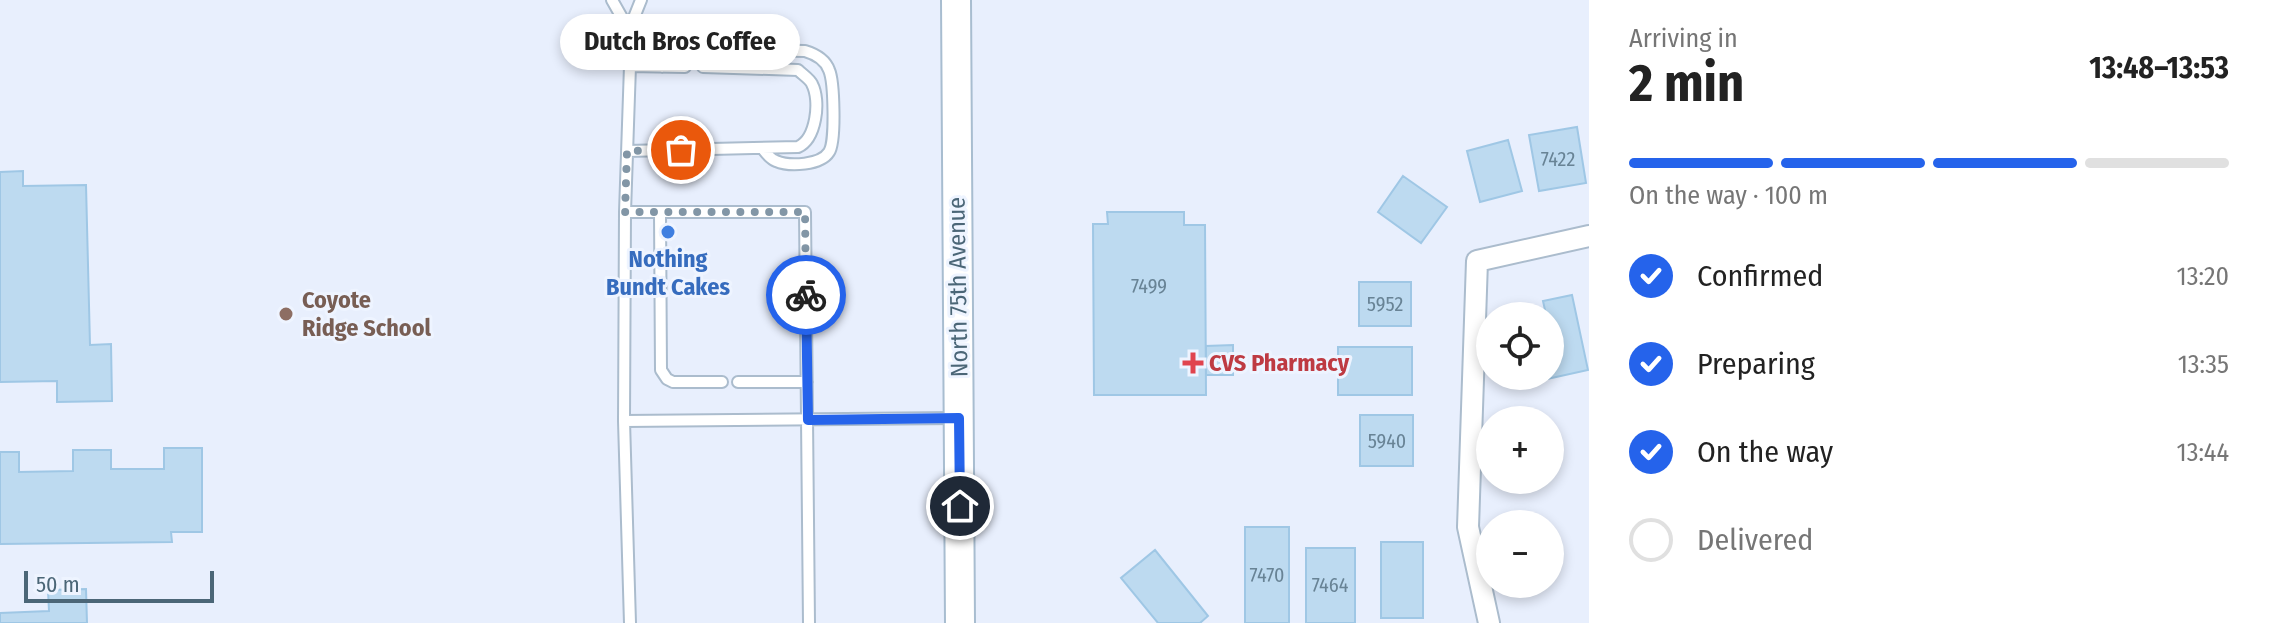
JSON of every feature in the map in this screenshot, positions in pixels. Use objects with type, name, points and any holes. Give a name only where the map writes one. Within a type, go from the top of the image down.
[{"type":"main road","name":"North 75th Avenue","points":[[956,0],[960,623]]},
{"type":"street","points":[[1489,623],[1468,527],[1477,261],[1589,236]]},
{"type":"lane","points":[[612,0],[629,30]]},
{"type":"lane","points":[[630,623],[624,421],[625,212],[629,30],[641,0]]},
{"type":"lane","points":[[662,67],[676,49],[805,51],[825,62],[831,72],[831,150],[824,158],[792,164],[776,161],[762,148]]},
{"type":"lane","points":[[630,66],[685,67]]},
{"type":"lane","points":[[627,151],[798,147],[806,143],[814,121],[813,84],[798,70],[703,67]]},
{"type":"lane","points":[[625,212],[805,212],[809,623]]},
{"type":"lane","points":[[660,213],[661,370],[673,382],[722,382]]},
{"type":"lane","points":[[738,382],[807,382]]},
{"type":"lane","points":[[624,421],[959,418]]},
{"type":"building","points":[[1577,127],[1586,183],[1539,191],[1529,135]]},
{"type":"building","points":[[1508,140],[1522,191],[1480,202],[1467,151]]},
{"type":"building","points":[[23,171],[23,186],[86,185],[90,345],[111,344],[112,401],[57,402],[57,381],[0,382],[0,172]]},
{"type":"building","points":[[1403,176],[1447,207],[1421,243],[1378,212]]},
{"type":"building","name":"CVS Pharmacy","points":[[1107,212],[1184,212],[1184,225],[1205,225],[1206,395],[1094,395],[1093,224],[1108,224]]},
{"type":"building","points":[[1359,282],[1411,282],[1411,326],[1359,326]]},
{"type":"building","points":[[1572,295],[1588,370],[1564,375],[1564,302],[1543,301]]},
{"type":"building","points":[[1233,345],[1233,375],[1206,375],[1206,346]]},
{"type":"building","points":[[1338,347],[1412,347],[1412,395],[1338,395]]},
{"type":"building","points":[[1360,415],[1413,415],[1413,466],[1360,466]]},
{"type":"building","points":[[164,448],[202,448],[202,532],[171,532],[172,542],[0,544],[0,452],[19,452],[19,472],[73,471],[73,450],[111,450],[111,469],[164,469]]},
{"type":"building","points":[[1245,527],[1289,527],[1289,623],[1245,623]]},
{"type":"building","points":[[1381,542],[1423,542],[1423,618],[1381,618]]},
{"type":"building","points":[[1306,548],[1355,548],[1355,623],[1306,623]]},
{"type":"building","points":[[1155,550],[1208,616],[1200,623],[1158,623],[1121,578]]},
{"type":"building","points":[[86,589],[87,623],[0,623],[0,613],[49,611],[48,590]]},
{"type":"way so far","points":[[681,150],[627,151],[625,212],[805,212],[806,295]]},
{"type":"place","name":"Dutch Bros Coffee","points":[[681,150]]},
{"type":"place","name":"Nothing Bundt Cakes","points":[[668,232]]},
{"type":"place","name":"Coyote Ridge School","points":[[286,314]]},
{"type":"place","name":"CVS Pharmacy","points":[[1193,363]]},
{"type":"route","points":[[806,295],[808,420],[959,418],[960,506]]}]
